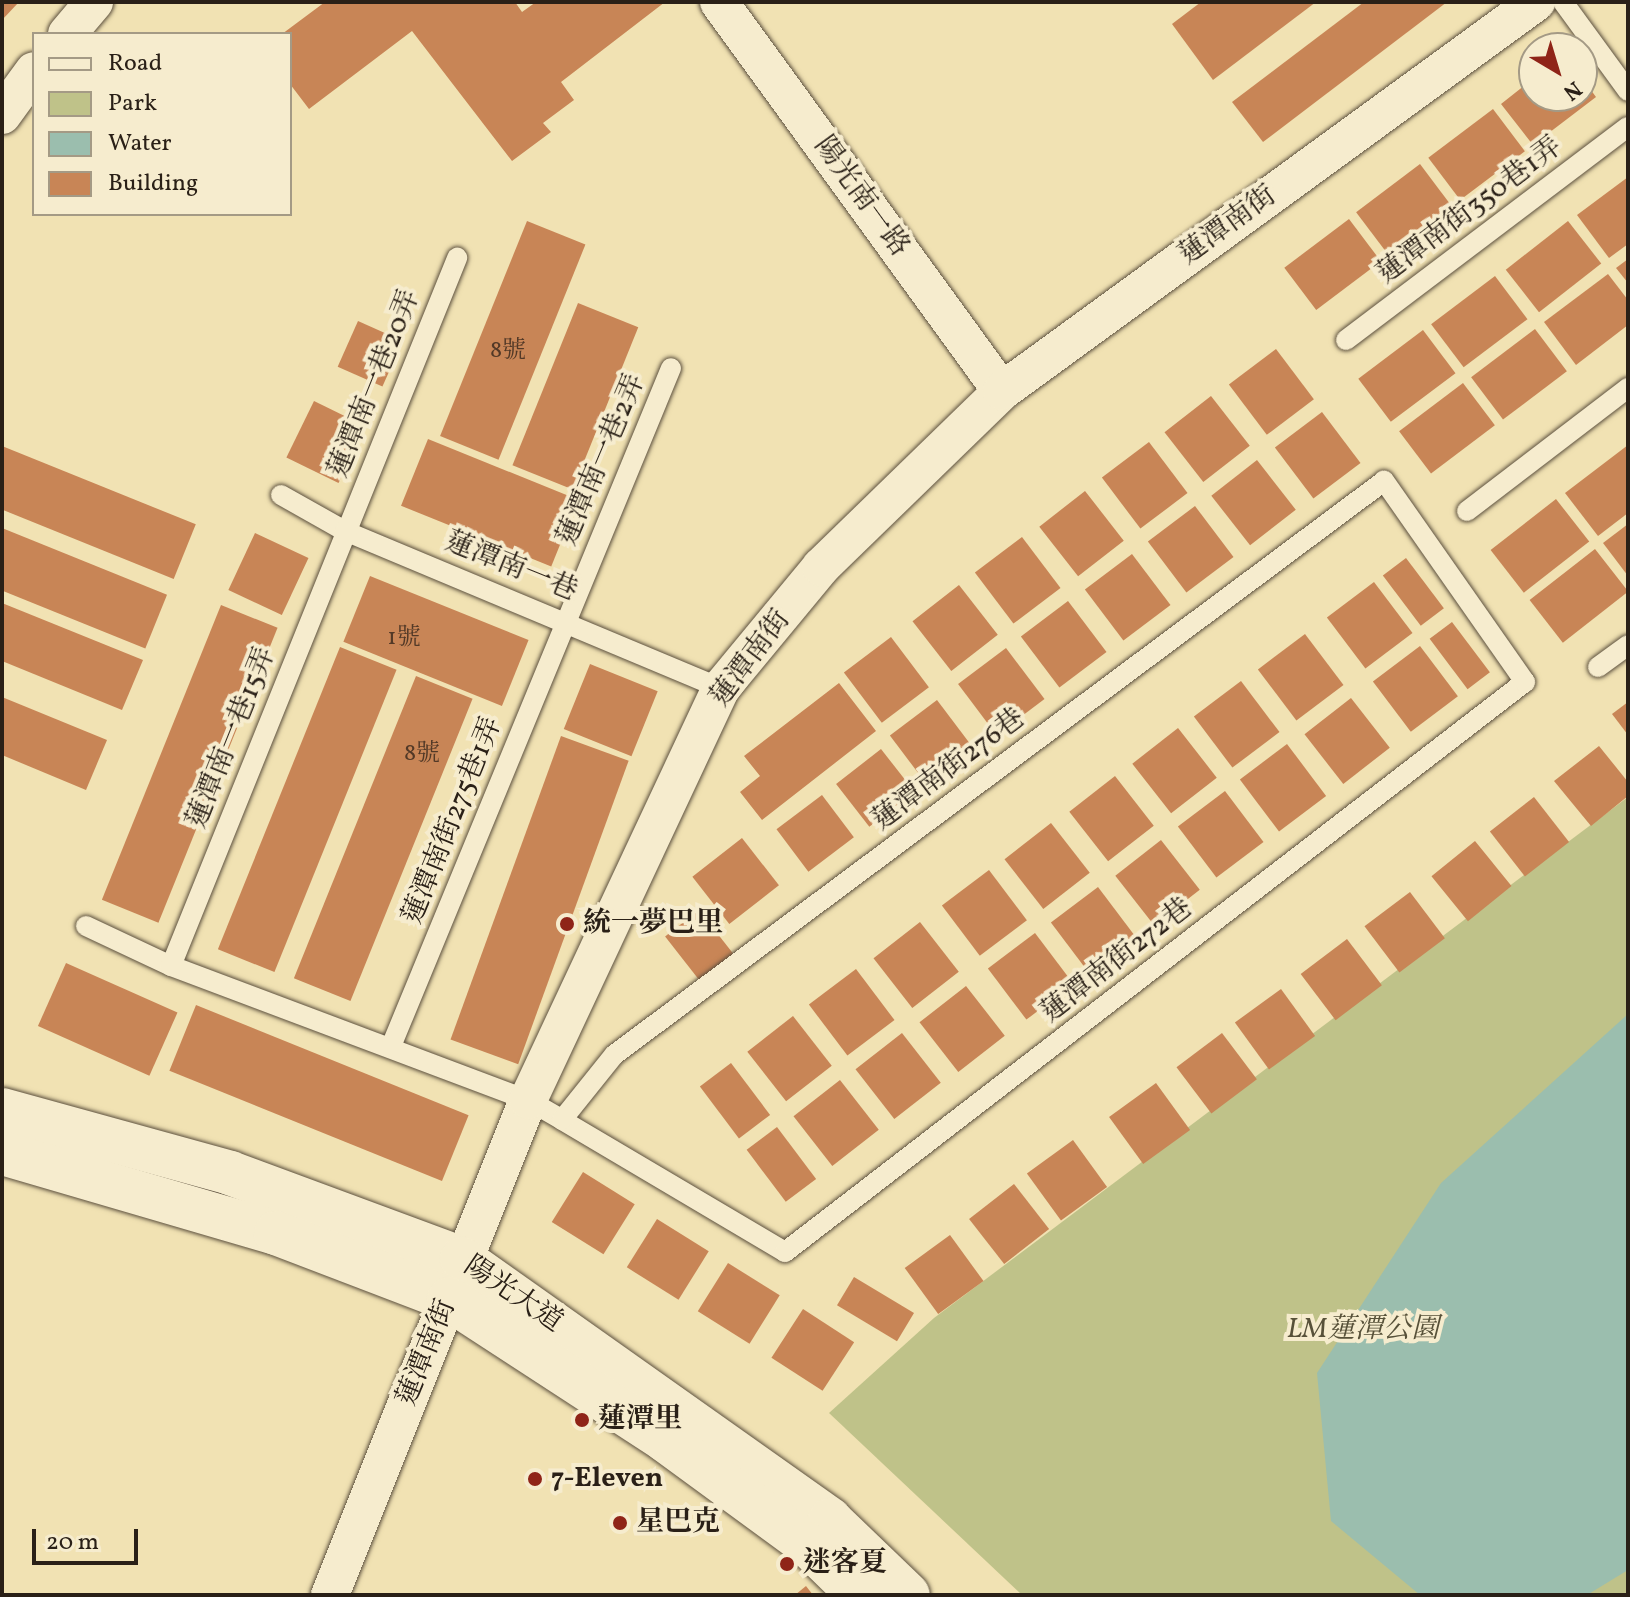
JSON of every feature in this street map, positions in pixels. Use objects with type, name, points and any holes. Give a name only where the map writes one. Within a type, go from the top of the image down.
[{"type":"street","points":[[69,32],[94,2]]},
{"type":"street","name":"陽光南一路","points":[[719,2],[1002,391]]},
{"type":"street","name":"蓮潭南街","points":[[330,1595],[528,1100],[721,688],[821,567],[1002,391],[1536,2]]},
{"type":"street","points":[[2,115],[32,74]]},
{"type":"street","name":"陽光大道","points":[[2,1110],[230,1173],[456,1279],[830,1520],[908,1595]]},
{"type":"street","name":"陽光大道","points":[[2,1153],[276,1233],[456,1279],[665,1440],[807,1544],[859,1595]]},
{"type":"lane","points":[[1563,2],[1628,91]]},
{"type":"lane","name":"蓮潭南街350巷1弄","points":[[1346,340],[1628,127]]},
{"type":"lane","name":"蓮潭南一巷20弄","points":[[345,531],[457,258]]},
{"type":"lane","name":"蓮潭南一巷2弄","points":[[566,618],[671,368]]},
{"type":"lane","points":[[1467,511],[1628,388]]},
{"type":"lane","name":"蓮潭南街272巷","points":[[86,926],[171,966],[392,1044],[528,1100],[785,1252],[1525,682],[1384,481]]},
{"type":"lane","name":"蓮潭南街276巷","points":[[562,1120],[614,1055],[1384,481]]},
{"type":"lane","name":"蓮潭南一巷","points":[[281,495],[345,531],[566,618],[721,688]]},
{"type":"lane","name":"蓮潭南一巷15弄","points":[[171,966],[345,531]]},
{"type":"lane","name":"蓮潭南街275巷1弄","points":[[392,1044],[566,618]]},
{"type":"lane","points":[[1598,667],[1628,645]]},
{"type":"green space","name":"LM蓮潭公園","points":[[1628,797],[1628,1595],[1022,1595],[829,1413],[934,1318]]},
{"type":"water","points":[[1628,1014],[1628,1570],[1587,1595],[1420,1595],[1331,1521],[1317,1373],[1441,1183]]},
{"type":"building","points":[[2,2],[19,2],[2,20]]},
{"type":"building","points":[[325,2],[515,2],[522,12],[536,2],[665,2],[561,82],[574,100],[543,123],[551,132],[512,161],[412,31],[309,109],[292,87],[292,32],[285,32]]},
{"type":"building","points":[[1201,2],[1316,2],[1213,80],[1172,24]]},
{"type":"building","points":[[1364,2],[1447,2],[1263,142],[1232,102]]},
{"type":"building","points":[[1518,91],[1518,112],[1576,112],[1533,145],[1501,104]]},
{"type":"building","points":[[1493,109],[1525,151],[1460,200],[1428,158]]},
{"type":"building","points":[[1420,164],[1452,207],[1389,255],[1356,212]]},
{"type":"building","points":[[1628,177],[1628,244],[1609,258],[1577,215]]},
{"type":"building","points":[[1349,219],[1381,261],[1316,310],[1284,268]]},
{"type":"building","points":[[527,221],[585,245],[499,460],[440,436]]},
{"type":"building","points":[[1568,221],[1601,264],[1539,312],[1506,270]]},
{"type":"building","points":[[1628,259],[1628,283],[1616,268]]},
{"type":"building","points":[[1608,274],[1628,300],[1628,325],[1576,365],[1544,322]]},
{"type":"building","points":[[1495,276],[1527,319],[1464,367],[1431,324]]},
{"type":"building","points":[[578,303],[638,327],[573,490],[512,465]]},
{"type":"building","points":[[358,321],[403,341],[382,387],[338,367]]},
{"type":"building","points":[[1535,329],[1567,371],[1503,419],[1471,377]]},
{"type":"building","points":[[1423,330],[1455,373],[1391,422],[1358,379]]},
{"type":"building","points":[[1276,349],[1314,399],[1267,435],[1229,385]]},
{"type":"building","points":[[1463,383],[1495,425],[1431,473],[1399,431]]},
{"type":"building","points":[[1211,396],[1250,446],[1203,482],[1165,432]]},
{"type":"building","points":[[314,401],[366,426],[339,483],[286,458]]},
{"type":"building","points":[[1322,412],[1361,463],[1313,499],[1275,448]]},
{"type":"building","points":[[428,439],[578,500],[551,566],[401,506]]},
{"type":"building","points":[[1149,442],[1188,493],[1140,529],[1102,478]]},
{"type":"building","points":[[1628,445],[1628,513],[1598,536],[1565,493]]},
{"type":"building","points":[[2,446],[196,524],[174,579],[2,510]]},
{"type":"building","points":[[1257,460],[1296,510],[1250,545],[1211,496]]},
{"type":"building","points":[[1085,491],[1124,541],[1078,576],[1039,527]]},
{"type":"building","points":[[1556,499],[1589,542],[1524,593],[1491,550]]},
{"type":"building","points":[[1195,506],[1234,557],[1186,593],[1148,542]]},
{"type":"building","points":[[1628,524],[1628,576],[1603,543]]},
{"type":"building","points":[[2,528],[167,595],[145,648],[2,591]]},
{"type":"building","points":[[255,533],[308,558],[282,615],[228,590]]},
{"type":"building","points":[[1022,537],[1061,588],[1013,624],[975,573]]},
{"type":"building","points":[[1595,549],[1628,592],[1563,643],[1530,600]]},
{"type":"building","points":[[1132,554],[1171,605],[1123,641],[1085,590]]},
{"type":"building","points":[[1406,558],[1444,608],[1421,626],[1383,575]]},
{"type":"building","points":[[370,576],[529,640],[502,706],[343,642]]},
{"type":"building","points":[[1374,582],[1413,633],[1365,669],[1327,618]]},
{"type":"building","points":[[959,585],[998,635],[951,671],[913,621]]},
{"type":"building","points":[[1068,601],[1107,652],[1059,688],[1021,637]]},
{"type":"building","points":[[2,603],[143,660],[122,710],[2,661]]},
{"type":"building","points":[[221,605],[278,628],[158,923],[102,900]]},
{"type":"building","points":[[1452,622],[1490,672],[1468,689],[1430,639]]},
{"type":"building","points":[[1305,634],[1344,685],[1296,721],[1258,670]]},
{"type":"building","points":[[891,637],[929,687],[882,723],[844,673]]},
{"type":"building","points":[[1420,646],[1458,696],[1411,732],[1373,682]]},
{"type":"building","points":[[340,647],[397,670],[274,972],[218,949]]},
{"type":"building","points":[[1006,648],[1045,699],[997,735],[958,684]]},
{"type":"building","points":[[590,664],[658,691],[631,756],[564,729]]},
{"type":"building","points":[[416,676],[473,699],[350,1001],[294,978]]},
{"type":"building","points":[[1241,681],[1280,732],[1232,768],[1194,717]]},
{"type":"building","points":[[839,683],[876,731],[762,820],[740,792],[760,776],[744,756]]},
{"type":"building","points":[[2,697],[107,740],[86,790],[2,755]]},
{"type":"building","points":[[1351,698],[1390,748],[1343,784],[1305,734]]},
{"type":"building","points":[[937,700],[976,751],[928,787],[890,736]]},
{"type":"building","points":[[1628,702],[1628,735],[1612,714]]},
{"type":"building","points":[[1178,728],[1217,778],[1171,813],[1132,764]]},
{"type":"building","points":[[561,736],[629,761],[518,1064],[451,1040]]},
{"type":"building","points":[[1287,744],[1326,796],[1279,831],[1240,780]]},
{"type":"building","points":[[1599,746],[1628,782],[1628,796],[1591,826],[1554,781]]},
{"type":"building","points":[[881,749],[914,792],[869,827],[836,784]]},
{"type":"building","points":[[1115,776],[1154,826],[1108,861],[1069,812]]},
{"type":"building","points":[[1225,791],[1264,842],[1216,878],[1178,827]]},
{"type":"building","points":[[822,795],[854,837],[808,872],[776,829]]},
{"type":"building","points":[[1534,797],[1569,842],[1525,876],[1490,831]]},
{"type":"building","points":[[1051,823],[1090,873],[1043,909],[1005,859]]},
{"type":"building","points":[[742,838],[779,885],[729,924],[692,877]]},
{"type":"building","points":[[1161,840],[1200,890],[1154,925],[1115,876]]},
{"type":"building","points":[[1475,841],[1512,886],[1468,921],[1431,876]]},
{"type":"building","points":[[989,870],[1027,920],[980,956],[942,906]]},
{"type":"building","points":[[1098,887],[1136,937],[1089,973],[1051,923]]},
{"type":"building","points":[[1410,892],[1445,938],[1399,973],[1364,926]]},
{"type":"building","points":[[699,910],[737,958],[703,985],[665,936]]},
{"type":"building","points":[[920,922],[959,972],[912,1008],[874,958]]},
{"type":"building","points":[[1035,933],[1074,984],[1026,1020],[988,969]]},
{"type":"building","points":[[1347,939],[1382,985],[1336,1020],[1301,974]]},
{"type":"building","points":[[66,963],[177,1013],[149,1076],[38,1026]]},
{"type":"building","points":[[856,969],[895,1020],[847,1056],[809,1005]]},
{"type":"building","points":[[966,986],[1005,1036],[958,1072],[920,1022]]},
{"type":"building","points":[[1281,989],[1315,1036],[1269,1069],[1235,1023]]},
{"type":"building","points":[[196,1005],[469,1115],[442,1181],[169,1071]]},
{"type":"building","points":[[793,1016],[832,1066],[786,1101],[747,1052]]},
{"type":"building","points":[[902,1033],[941,1083],[894,1119],[856,1069]]},
{"type":"building","points":[[1222,1033],[1257,1079],[1211,1114],[1176,1067]]},
{"type":"building","points":[[731,1063],[770,1115],[739,1138],[700,1086]]},
{"type":"building","points":[[840,1080],[879,1130],[832,1166],[794,1116]]},
{"type":"building","points":[[1156,1083],[1190,1130],[1143,1164],[1109,1117]]},
{"type":"building","points":[[777,1127],[816,1179],[786,1202],[747,1150]]},
{"type":"building","points":[[1073,1140],[1107,1187],[1061,1220],[1027,1174]]},
{"type":"building","points":[[583,1172],[635,1204],[603,1254],[552,1222]]},
{"type":"building","points":[[1014,1184],[1049,1229],[1004,1264],[969,1219]]},
{"type":"building","points":[[657,1219],[709,1251],[679,1300],[627,1267]]},
{"type":"building","points":[[950,1235],[984,1281],[938,1314],[905,1268]]},
{"type":"building","points":[[728,1263],[780,1295],[750,1344],[698,1311]]},
{"type":"building","points":[[854,1277],[914,1313],[897,1341],[837,1305]]},
{"type":"building","points":[[803,1309],[854,1342],[823,1391],[771,1358]]},
{"type":"building","points":[[806,1586],[813,1595],[795,1595]]},
{"type":"place","name":"統一夢巴里","points":[[567,924]]},
{"type":"place","name":"蓮潭里","points":[[582,1420]]},
{"type":"place","name":"7-Eleven","points":[[535,1479]]},
{"type":"place","name":"星巴克","points":[[620,1523]]},
{"type":"place","name":"迷客夏","points":[[787,1564]]}]
